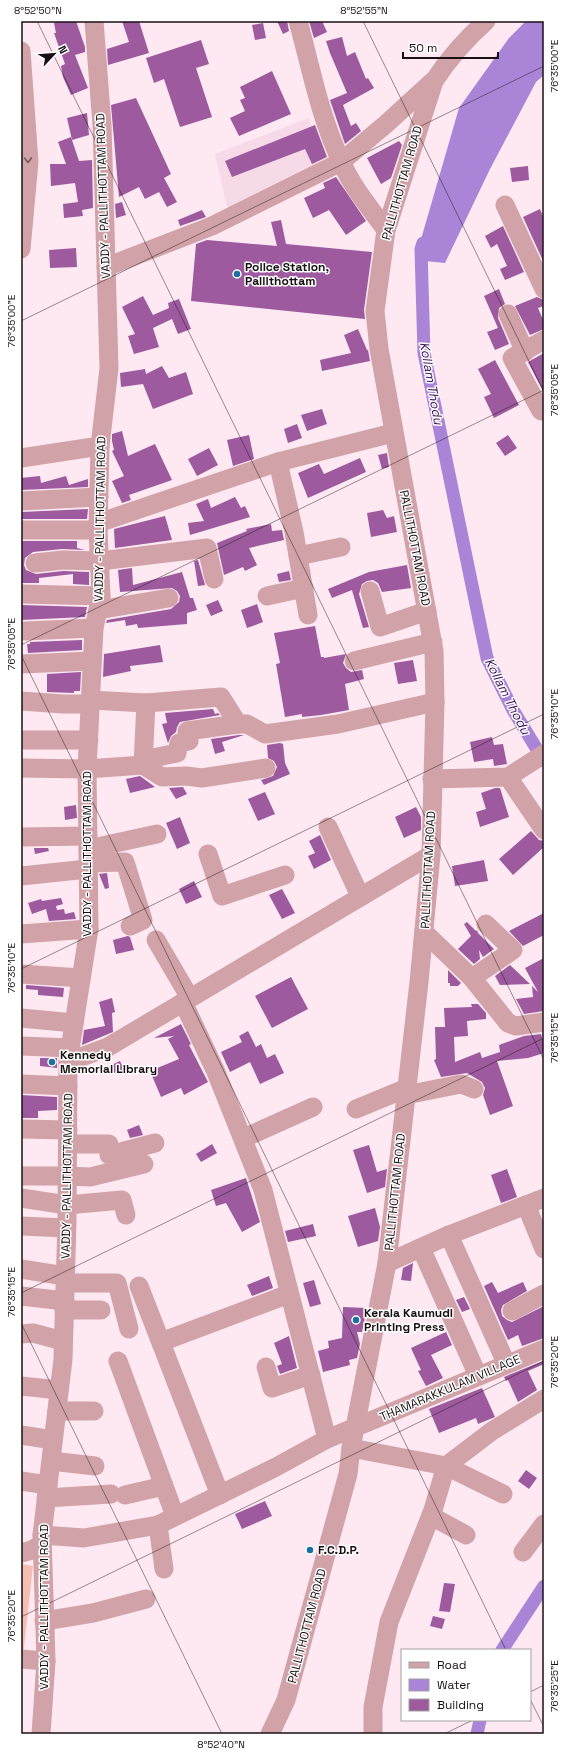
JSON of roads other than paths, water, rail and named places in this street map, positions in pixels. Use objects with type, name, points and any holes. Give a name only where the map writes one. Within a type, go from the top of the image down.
[{"type":"street","name":"VADDY - PALLITHOTTAM ROAD","points":[[41,1734],[46,1661],[42,1539],[57,1411],[63,1341],[68,1176],[68,1086],[70,1055],[89,929],[87,769],[92,661],[100,560],[98,527],[100,446],[109,368],[102,125],[94,21]]},
{"type":"street","points":[[298,21],[323,115],[341,162],[357,191],[386,230]]},
{"type":"street","name":"PALLITHOTTAM ROAD","points":[[270,1734],[286,1700],[348,1474],[351,1448],[387,1263],[424,932],[430,855],[436,702],[433,642],[378,349],[375,311],[386,230],[434,81],[448,60],[466,39],[486,21]]},
{"type":"street","points":[[21,51],[29,162],[21,249]]},
{"type":"street","points":[[106,267],[212,226],[341,162],[434,81]]},
{"type":"street","points":[[505,205],[544,289]]},
{"type":"street","points":[[508,314],[524,352]]},
{"type":"street","points":[[541,412],[512,358],[544,340]]},
{"type":"street","points":[[21,530],[98,527],[278,462],[393,433]]},
{"type":"street","points":[[21,458],[100,446]]},
{"type":"street","points":[[278,462],[298,556],[308,615]]},
{"type":"street","points":[[21,501],[99,497]]},
{"type":"street","points":[[298,556],[341,547]]},
{"type":"street","points":[[35,563],[63,560],[100,560],[207,548],[214,579]]},
{"type":"street","points":[[267,596],[304,588]]},
{"type":"street","points":[[370,591],[380,627],[427,611]]},
{"type":"street","points":[[21,594],[97,611]]},
{"type":"street","points":[[24,631],[97,611],[169,598]]},
{"type":"street","points":[[354,661],[433,642]]},
{"type":"street","points":[[21,664],[92,661]]},
{"type":"street","points":[[21,701],[63,704],[90,702],[146,703],[221,698],[238,724]]},
{"type":"street","points":[[21,768],[87,769],[143,763],[177,753],[179,743],[189,741],[187,731],[247,724],[265,734],[338,724],[436,702]]},
{"type":"street","points":[[143,763],[146,703]]},
{"type":"street","points":[[21,740],[89,740]]},
{"type":"street","points":[[432,779],[512,775],[544,754]]},
{"type":"street","points":[[143,763],[162,778],[186,776],[202,778],[266,768]]},
{"type":"street","points":[[512,775],[544,830]]},
{"type":"street","points":[[328,827],[360,896]]},
{"type":"street","points":[[21,876],[88,854],[157,834]]},
{"type":"street","points":[[21,837],[125,862],[143,920],[130,926]]},
{"type":"street","points":[[208,854],[222,896],[285,875]]},
{"type":"street","points":[[21,1046],[70,1055],[108,1047],[430,855]]},
{"type":"street","points":[[472,978],[513,950],[486,924]]},
{"type":"street","points":[[21,934],[89,929]]},
{"type":"street","points":[[424,932],[472,978],[508,1023],[516,1026],[544,1022]]},
{"type":"street","points":[[156,940],[186,1000],[244,1138],[263,1190],[327,1439]]},
{"type":"street","points":[[21,974],[81,978]]},
{"type":"street","points":[[21,1018],[74,1024]]},
{"type":"street","points":[[21,1084],[68,1086]]},
{"type":"street","points":[[356,1109],[406,1092],[461,1084],[474,1089]]},
{"type":"street","points":[[244,1138],[313,1107]]},
{"type":"street","points":[[21,1129],[108,1144],[109,1155],[155,1143]]},
{"type":"street","points":[[21,1176],[90,1177],[144,1164]]},
{"type":"street","points":[[21,1198],[67,1205],[122,1200],[126,1215]]},
{"type":"street","points":[[387,1263],[449,1235],[544,1198]]},
{"type":"street","points":[[526,1205],[544,1249]]},
{"type":"street","points":[[21,1226],[66,1228]]},
{"type":"street","points":[[449,1235],[506,1363]]},
{"type":"street","points":[[422,1248],[478,1376]]},
{"type":"street","points":[[21,1269],[101,1310]]},
{"type":"street","points":[[21,1296],[65,1292],[116,1283],[128,1329]]},
{"type":"street","points":[[139,1286],[220,1495]]},
{"type":"street","points":[[161,1342],[290,1294]]},
{"type":"street","points":[[512,1311],[544,1294]]},
{"type":"street","points":[[21,1334],[33,1333],[63,1341]]},
{"type":"street","name":"THAMARAKKULAM VILLAGE","points":[[42,1539],[84,1538],[158,1525],[220,1495],[327,1439],[506,1363],[544,1349]]},
{"type":"street","points":[[118,1361],[175,1516]]},
{"type":"street","points":[[266,1367],[272,1388],[310,1375]]},
{"type":"street","points":[[21,1386],[59,1390]]},
{"type":"street","points":[[373,1734],[373,1707],[389,1622],[431,1516],[446,1466],[492,1431],[544,1399]]},
{"type":"street","points":[[57,1411],[94,1411]]},
{"type":"street","points":[[21,1435],[53,1440]]},
{"type":"street","points":[[351,1448],[446,1466],[503,1494]]},
{"type":"street","points":[[51,1461],[95,1466]]},
{"type":"street","points":[[21,1481],[47,1492],[118,1494],[164,1486]]},
{"type":"street","points":[[431,1516],[466,1535]]},
{"type":"street","points":[[523,1552],[544,1524]]},
{"type":"street","points":[[158,1525],[164,1569]]},
{"type":"street","points":[[21,1553],[32,1550],[42,1539]]},
{"type":"street","points":[[44,1621],[93,1613],[146,1599]]},
{"type":"street","points":[[21,1659],[46,1661]]},
{"type":"water","points":[[526,21],[544,21],[544,75],[536,82],[490,169],[445,263],[415,260],[459,108],[509,38]]},
{"type":"waterway","name":"Kollam Thodu","points":[[423,243],[421,249],[424,353],[487,658],[513,710],[544,761]]},
{"type":"waterway","name":"Kollam Thodu","points":[[503,1649],[544,1586]]},
{"type":"waterway","name":"Kollam Thodu","points":[[477,1734],[480,1721]]},
{"type":"place","name":"Police Station, Pallithottam","points":[[237,274]]},
{"type":"place","name":"Kennedy Memorial Library","points":[[52,1062]]},
{"type":"place","name":"Kerala Kaumudi Printing Press","points":[[356,1320]]},
{"type":"place","name":"F.C.D.P.","points":[[310,1550]]}]
